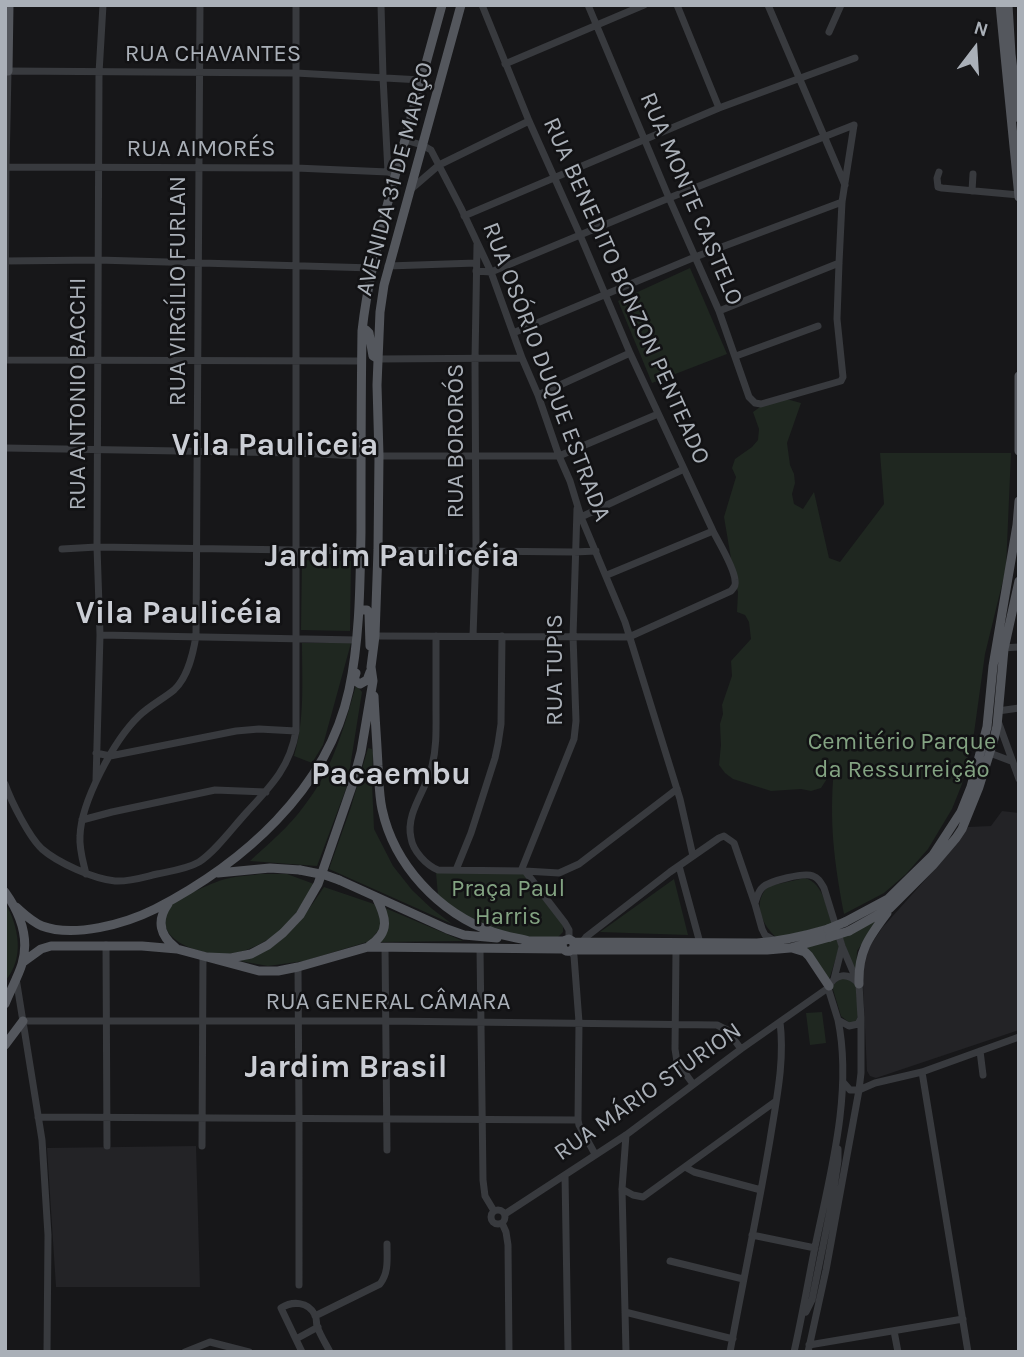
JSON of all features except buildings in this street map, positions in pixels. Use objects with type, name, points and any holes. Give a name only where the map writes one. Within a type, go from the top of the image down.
[{"type":"main road","points":[[7,71],[9,5]]},
{"type":"main road","name":"AVENIDA 31 DE MARÇO","points":[[16,907],[29,919],[41,925],[70,930],[96,928],[147,913],[170,901],[251,846],[289,808],[329,746],[348,692],[357,640],[362,331],[366,297],[392,173],[405,140],[442,5]]},
{"type":"main road","name":"AVENIDA 31 DE MARÇO","points":[[205,956],[231,958],[251,954],[268,945],[300,915],[324,867],[352,786],[361,752],[373,681],[371,663],[375,636],[378,550],[377,385],[380,312],[388,266],[461,5]]},
{"type":"main road","points":[[1000,5],[1015,111],[1019,118]]},
{"type":"main road","points":[[1008,5],[1015,53],[1019,196]]},
{"type":"main road","points":[[362,331],[369,333],[373,356],[378,359]]},
{"type":"main road","points":[[1019,376],[1019,451]]},
{"type":"main road","points":[[362,383],[377,385]]},
{"type":"main road","points":[[858,982],[861,952],[890,908],[956,838],[971,808],[998,715],[1001,648],[1019,500]]},
{"type":"main road","points":[[847,926],[888,899],[933,855],[961,812],[986,751],[993,666],[1001,648],[1018,585]]},
{"type":"main road","points":[[357,640],[360,653],[354,680],[360,684],[368,680],[371,663],[369,613],[359,610]]},
{"type":"main road","points":[[373,681],[381,806],[387,830],[399,854],[429,893],[448,909],[494,933],[529,941]]},
{"type":"main road","points":[[213,873],[270,868],[325,875],[464,935],[571,945],[676,950],[790,948],[890,908]]},
{"type":"main road","points":[[5,892],[16,907],[23,925],[25,944],[23,962],[5,1004]]},
{"type":"main road","points":[[368,947],[378,940],[385,924],[384,912],[376,897]]},
{"type":"main road","points":[[170,901],[161,916],[160,924],[163,936],[177,949]]},
{"type":"main road","points":[[23,962],[51,946],[142,946],[177,949],[259,971],[278,971],[368,947],[480,948],[757,943],[829,933]]},
{"type":"main road","points":[[790,948],[805,952],[830,984]]},
{"type":"main road","points":[[5,986],[16,978]]},
{"type":"main road","points":[[5,1045],[23,1021]]},
{"type":"street","name":"RUA ANTONIO BACCHI","points":[[96,783],[100,635],[97,547],[99,73],[103,5]]},
{"type":"street","name":"RUA VIRGÍLIO FURLAN","points":[[86,874],[80,844],[82,820],[96,783],[127,729],[140,714],[174,690],[183,680],[196,636],[200,5]]},
{"type":"street","points":[[5,784],[12,802],[41,848],[86,874],[115,881],[131,880],[199,862],[266,792],[287,763],[293,749],[296,731],[296,5]]},
{"type":"street","points":[[381,5],[383,78],[392,173]]},
{"type":"street","name":"RUA BENEDITO BONZON PENTEADO","points":[[482,5],[604,294],[735,580],[731,591],[629,637]]},
{"type":"street","name":"RUA MONTE CASTELO","points":[[588,5],[719,312],[749,397],[755,403],[761,404],[841,382],[843,377],[837,319],[839,263]]},
{"type":"street","points":[[505,64],[643,5]]},
{"type":"street","points":[[677,5],[719,108]]},
{"type":"street","points":[[768,5],[845,186]]},
{"type":"street","points":[[829,32],[841,5]]},
{"type":"street","points":[[464,216],[719,108],[855,58]]},
{"type":"street","name":"RUA CHAVANTES","points":[[7,71],[296,73],[421,80]]},
{"type":"street","points":[[7,71],[5,358],[362,361]]},
{"type":"street","points":[[410,190],[439,165],[529,121]]},
{"type":"street","points":[[388,266],[476,267],[491,272],[854,125],[842,202],[839,263],[719,312]]},
{"type":"street","points":[[405,140],[422,145]]},
{"type":"street","name":"RUA OSÓRIO DUQUE ESTRADA","points":[[422,145],[431,149],[491,272],[581,517],[607,575],[677,789],[694,856]]},
{"type":"street","name":"RUA AIMORÉS","points":[[6,167],[296,168],[392,173]]},
{"type":"street","points":[[939,172],[938,187],[1019,196]]},
{"type":"street","points":[[972,191],[973,174]]},
{"type":"street","points":[[513,333],[695,257],[842,202]]},
{"type":"street","name":"RUA BORORÓS","points":[[473,636],[477,455],[477,245]]},
{"type":"street","points":[[6,261],[98,260],[373,268]]},
{"type":"street","points":[[736,356],[818,326]]},
{"type":"street","points":[[538,395],[630,353]]},
{"type":"street","points":[[378,359],[522,358]]},
{"type":"street","points":[[379,456],[559,456],[658,414]]},
{"type":"street","points":[[5,448],[361,456]]},
{"type":"street","points":[[581,517],[684,469]]},
{"type":"street","name":"RUA TUPIS","points":[[523,871],[574,739],[574,552],[577,501]]},
{"type":"street","points":[[607,575],[713,531]]},
{"type":"street","points":[[62,549],[97,547],[360,551]]},
{"type":"street","points":[[378,550],[596,551]]},
{"type":"street","points":[[100,635],[357,640]]},
{"type":"street","points":[[375,636],[629,637]]},
{"type":"street","points":[[436,636],[436,749],[410,829],[411,840],[430,867],[438,870],[559,873],[579,864],[677,789]]},
{"type":"street","points":[[456,870],[471,833],[496,751],[501,724],[502,636]]},
{"type":"street","points":[[1001,648],[1019,647]]},
{"type":"street","points":[[1019,708],[998,715],[1019,779]]},
{"type":"street","points":[[96,753],[110,756],[236,731],[296,731]]},
{"type":"street","points":[[986,751],[1012,761]]},
{"type":"street","points":[[82,820],[215,790],[266,792]]},
{"type":"street","points":[[571,945],[724,836],[734,843],[762,929],[765,935],[776,942]]},
{"type":"street","points":[[679,866],[700,943]]},
{"type":"street","points":[[523,871],[569,930],[574,956],[579,1022],[578,1120],[595,1154]]},
{"type":"street","points":[[755,904],[760,891],[771,882],[801,875],[814,876],[820,880],[842,946],[858,982],[861,1017],[859,1090],[808,1349],[963,1319]]},
{"type":"street","points":[[757,943],[762,929]]},
{"type":"street","points":[[106,945],[107,1146]]},
{"type":"street","points":[[794,1352],[837,1135],[842,1081],[842,1041],[830,984],[842,946]]},
{"type":"street","points":[[385,947],[387,1150]]},
{"type":"street","points":[[480,948],[484,1192],[494,1211]]},
{"type":"street","points":[[676,950],[677,1062],[693,1084]]},
{"type":"street","points":[[202,1146],[205,956]]},
{"type":"street","points":[[298,967],[299,1285]]},
{"type":"street","points":[[830,984],[840,976],[847,975],[858,982]]},
{"type":"street","points":[[16,978],[42,1140],[48,1234],[47,1352]]},
{"type":"street","name":"RUA MÁRIO STURION","points":[[505,1214],[626,1135],[830,984]]},
{"type":"street","points":[[813,999],[824,996],[831,998]]},
{"type":"street","points":[[838,1020],[853,1026],[858,1024],[861,1017]]},
{"type":"street","name":"RUA GENERAL CÂMARA","points":[[23,1021],[481,1021],[717,1025],[726,1030],[741,1049]]},
{"type":"street","points":[[730,1352],[776,1101],[782,1058],[780,1022]]},
{"type":"street","points":[[842,1081],[850,1090],[859,1090],[875,1083],[922,1072],[1019,1037]]},
{"type":"street","points":[[980,1051],[983,1075]]},
{"type":"street","points":[[922,1072],[968,1352]]},
{"type":"street","points":[[861,1073],[875,1083]]},
{"type":"street","points":[[622,1189],[643,1197],[776,1101]]},
{"type":"street","points":[[38,1117],[578,1120]]},
{"type":"street","points":[[626,1135],[622,1189],[626,1352]]},
{"type":"street","points":[[801,1322],[812,1300],[832,1201],[838,1161],[837,1135]]},
{"type":"street","points":[[685,1167],[694,1172],[761,1190]]},
{"type":"street","points":[[565,1175],[568,1352]]},
{"type":"street","points":[[494,1211],[499,1210],[505,1214],[502,1223]]},
{"type":"street","points":[[494,1211],[491,1220],[502,1223]]},
{"type":"street","points":[[502,1223],[508,1245],[509,1352]]},
{"type":"street","points":[[752,1235],[815,1248]]},
{"type":"street","points":[[315,1316],[380,1284],[387,1270],[387,1244]]},
{"type":"street","points":[[670,1261],[743,1279]]},
{"type":"street","points":[[302,1352],[281,1308],[287,1304],[295,1303],[310,1308],[330,1352]]},
{"type":"street","points":[[625,1312],[733,1339]]},
{"type":"street","points":[[296,1339],[318,1327]]},
{"type":"street","points":[[894,1331],[898,1352]]},
{"type":"street","points":[[185,1352],[210,1342],[249,1352]]},
{"type":"shaded area","points":[[1002,811],[1019,813],[1019,1030],[876,1078],[870,1076],[867,1071],[862,964],[866,952],[882,928],[942,861],[968,827],[991,826]]},
{"type":"shaded area","points":[[196,1146],[200,1287],[56,1287],[47,1148]]},
{"type":"green space","points":[[690,268],[727,354],[652,383],[618,301]]},
{"type":"green space","name":"Cemitério Parque da Ressurreição","points":[[780,400],[801,403],[787,443],[794,474],[794,504],[803,509],[814,492],[829,558],[840,562],[884,504],[880,453],[1011,453],[1006,568],[985,654],[974,733],[962,784],[952,809],[928,849],[906,874],[884,893],[844,914],[833,841],[834,768],[821,788],[811,791],[771,791],[733,779],[719,765],[722,705],[732,676],[731,661],[751,639],[749,622],[745,615],[737,612],[738,592],[724,517],[736,477],[732,468],[735,459],[758,440],[759,429],[753,412]]},
{"type":"green space","points":[[302,560],[351,561],[350,631],[301,630]]},
{"type":"green space","points":[[302,643],[351,643],[323,745],[312,763],[294,756],[301,714]]},
{"type":"green space","points":[[356,685],[362,692],[347,786],[317,866],[250,861],[292,821],[314,793],[336,748]]},
{"type":"green space","points":[[368,748],[372,749],[373,753],[374,829],[393,866],[412,890],[452,924],[329,869]]},
{"type":"green space","name":"Praça Paul Harris","points":[[436,873],[523,873],[563,924],[563,932],[556,939],[527,938],[495,930],[462,915],[438,895]]},
{"type":"green space","points":[[260,874],[287,874],[314,884],[302,905],[275,935],[237,953],[222,954],[188,947],[170,934],[166,926],[166,916],[173,903],[218,881]]},
{"type":"green space","points":[[805,878],[820,891],[832,924],[777,938],[767,927],[761,913],[764,892],[769,886]]},
{"type":"green space","points":[[674,879],[688,935],[600,932]]},
{"type":"green space","points":[[324,887],[374,904],[380,914],[381,925],[372,938],[367,942],[304,961],[268,966],[240,961],[268,950],[279,942]]},
{"type":"green space","points":[[5,903],[14,922],[18,942],[15,963],[5,981]]},
{"type":"green space","points":[[385,908],[463,941],[380,942]]},
{"type":"green space","points":[[878,919],[857,951],[856,973],[842,936]]},
{"type":"green space","points":[[837,938],[839,948],[829,980],[802,948]]},
{"type":"green space","points":[[841,978],[856,984],[858,1015],[856,1021],[851,1024],[841,1016],[832,986]]},
{"type":"green space","points":[[822,1012],[826,1043],[810,1045],[806,1013]]},
{"type":"district","name":"Vila Pauliceia","points":[[275,446]]},
{"type":"district","name":"Jardim Paulicéia","points":[[392,557]]},
{"type":"district","name":"Vila Paulicéia","points":[[179,614]]},
{"type":"district","name":"Pacaembu","points":[[391,775]]},
{"type":"district","name":"Jardim Brasil","points":[[346,1068]]}]
